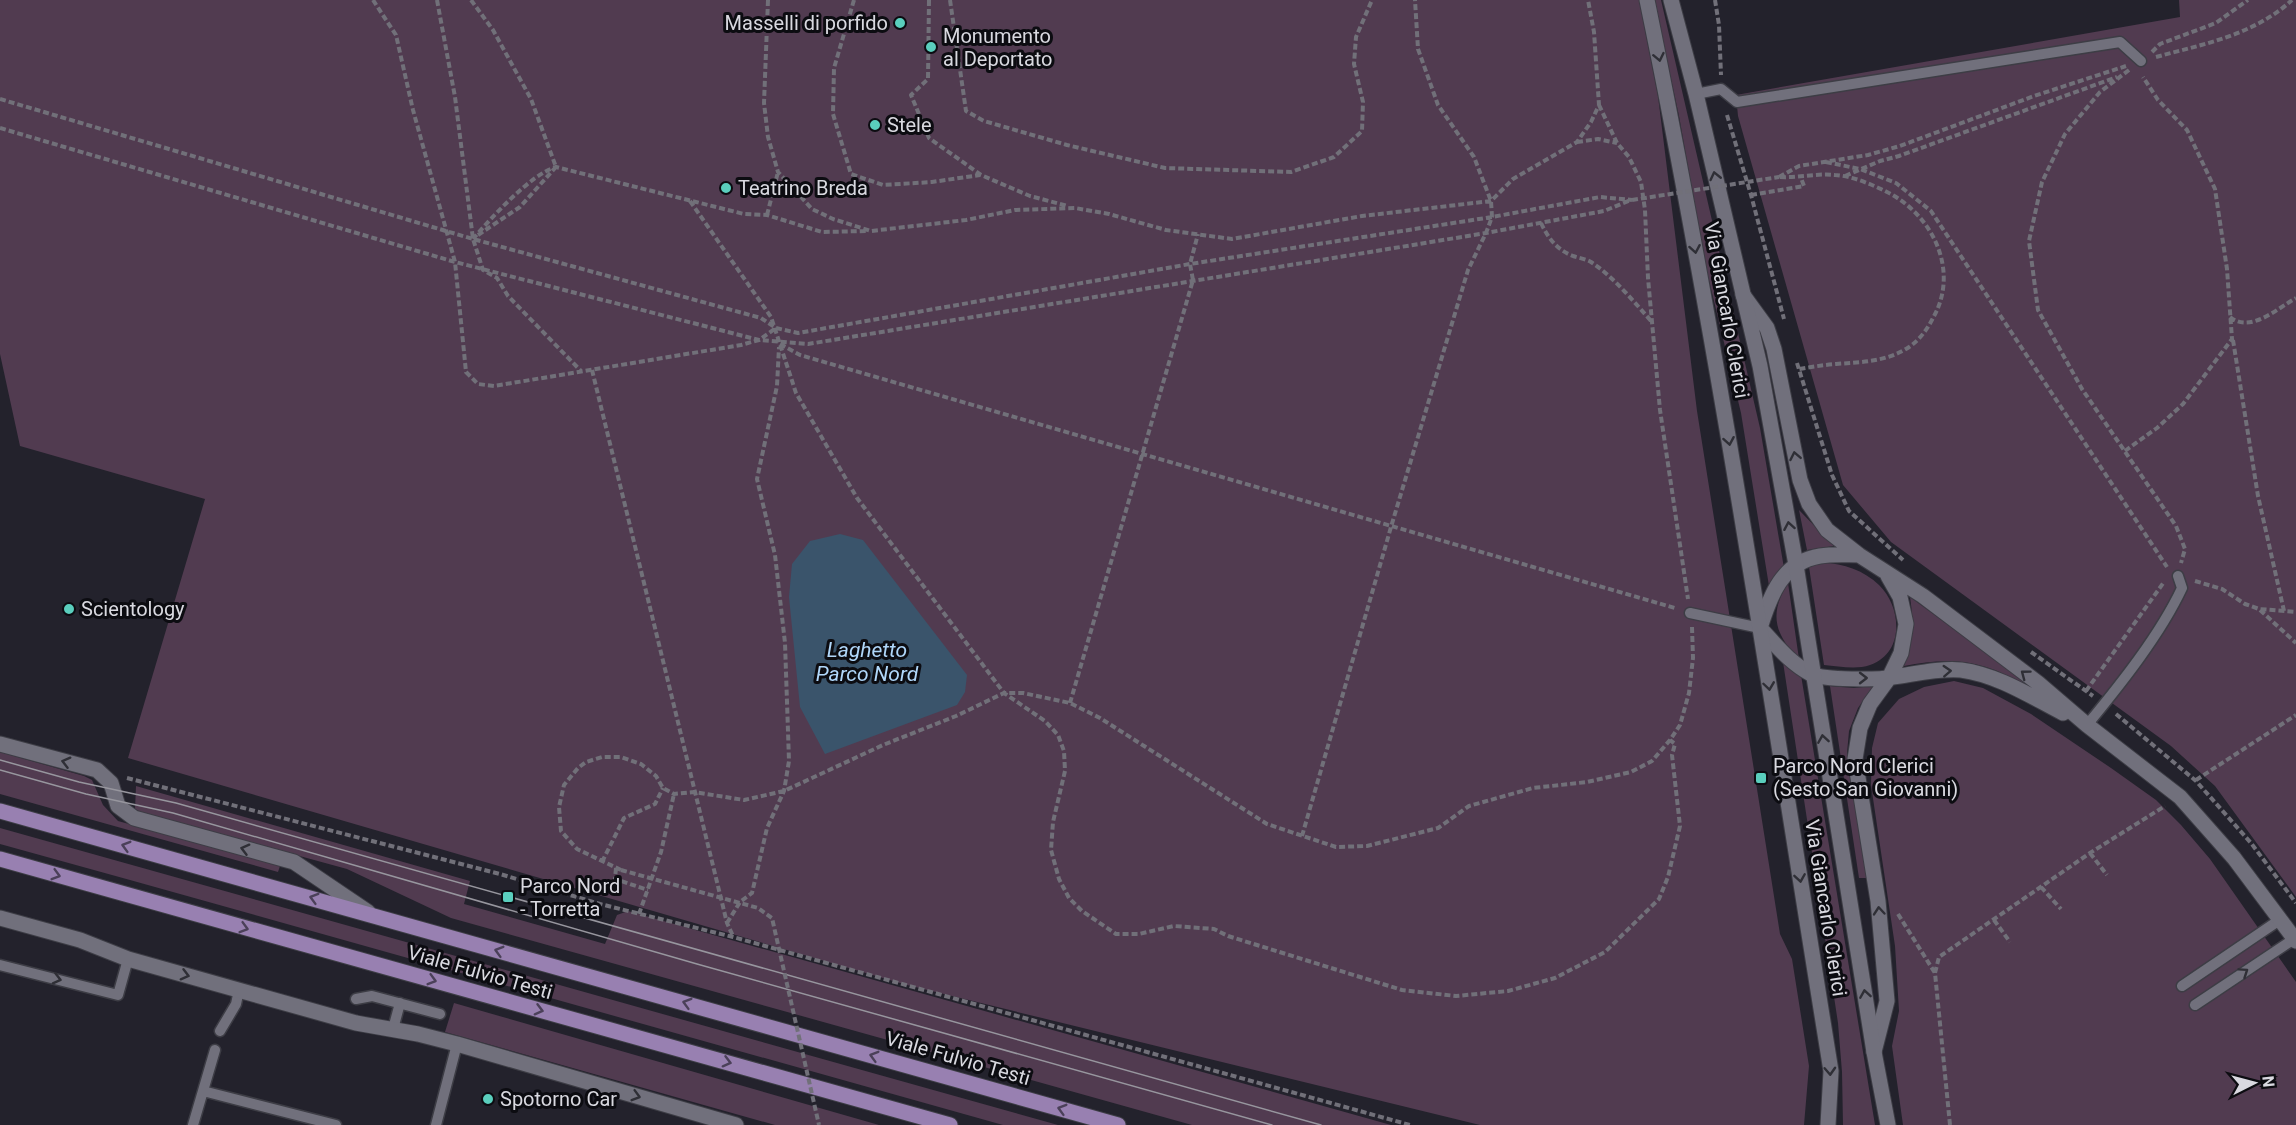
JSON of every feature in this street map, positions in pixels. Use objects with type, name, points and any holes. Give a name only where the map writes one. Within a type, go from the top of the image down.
[{"type":"main road","name":"Viale Fulvio Testi","points":[[0,811],[1118,1125]]},
{"type":"main road","name":"Viale Fulvio Testi","points":[[0,859],[950,1125]]},
{"type":"street","name":"Via Giancarlo Clerici","points":[[1647,0],[1678,149],[1760,628],[1831,1071],[1828,1125]]},
{"type":"street","name":"Via Giancarlo Clerici","points":[[1671,0],[1696,94],[1760,366],[1796,565],[1874,1052],[1888,1125]]},
{"type":"street","name":"Via Giancarlo Clerici","points":[[1742,294],[1767,328],[1774,349],[1800,480],[1809,504],[1827,530],[1887,573],[1900,597],[1906,624],[1901,652],[1889,678],[1870,704],[1860,728],[1855,759],[1878,901],[1887,1001],[1874,1052]]},
{"type":"street","name":"Via Giancarlo Clerici","points":[[1760,628],[1776,585],[1796,565],[1819,556],[1859,555]]},
{"type":"street","points":[[1887,573],[1923,596],[2038,683],[2087,725],[2180,797],[2234,858],[2295,940]]},
{"type":"street","points":[[1760,628],[1786,657],[1813,675],[1889,678],[1924,672],[1960,670],[1992,677],[2087,725]]},
{"type":"street","points":[[0,744],[97,770]]},
{"type":"street","name":"Viale Fulvio Testi","points":[[97,770],[111,783],[118,806],[134,818],[294,862],[370,914]]},
{"type":"street","points":[[0,918],[80,940],[128,959],[356,1023],[457,1044],[736,1125]]},
{"type":"lane","points":[[1696,94],[1721,89],[1737,102],[2120,42],[2141,61]]},
{"type":"lane","points":[[2087,725],[2171,613],[2182,588],[2178,576]]},
{"type":"lane","points":[[1690,613],[1760,628]]},
{"type":"lane","points":[[2182,986],[2281,919]]},
{"type":"lane","points":[[2195,1005],[2295,940]]},
{"type":"lane","points":[[0,965],[118,995],[128,959]]},
{"type":"lane","points":[[220,1030],[236,1004],[239,990]]},
{"type":"lane","points":[[356,999],[372,996],[440,1014]]},
{"type":"lane","points":[[393,1029],[400,1003]]},
{"type":"lane","points":[[436,1125],[457,1044]]},
{"type":"lane","points":[[193,1125],[215,1050]]},
{"type":"lane","points":[[203,1091],[336,1125]]},
{"type":"path","points":[[373,0],[396,36],[413,110],[456,262],[466,372],[478,384],[494,386],[721,349],[759,340],[776,328]]},
{"type":"path","points":[[437,0],[455,97],[473,239],[483,270],[497,278],[508,296],[582,371]]},
{"type":"path","points":[[471,0],[493,30],[531,99],[556,167]]},
{"type":"path","points":[[768,0],[764,103],[768,137],[778,172],[812,209],[832,219],[871,231]]},
{"type":"path","points":[[854,0],[834,68],[833,114],[851,174],[883,185],[932,182],[981,175]]},
{"type":"path","points":[[929,0],[928,79],[911,95],[929,138],[981,175],[1030,196],[1166,230],[1232,239],[1362,216],[1491,201],[1513,179],[1576,142],[1599,139],[1617,143]]},
{"type":"path","points":[[950,0],[966,111],[984,121],[1067,145],[1165,168],[1291,172],[1334,157],[1362,131],[1363,102],[1354,64],[1355,46],[1356,37],[1372,0]]},
{"type":"path","points":[[1302,836],[1468,270],[1492,217],[1491,201],[1474,157],[1438,105],[1418,49],[1415,0]]},
{"type":"path","points":[[819,1125],[771,918],[758,908],[618,869],[577,849],[561,831],[559,807],[564,785],[569,777],[586,762],[612,756],[641,764],[656,776],[663,788],[674,794],[694,792],[744,800],[784,792],[883,745],[956,716],[1004,693],[1023,693],[1070,703],[1100,718],[1267,824],[1336,847],[1367,846],[1438,828],[1469,806],[1500,796],[1533,788],[1587,782],[1631,772],[1652,761],[1670,740],[1680,725],[1689,693],[1693,630],[1660,410],[1641,182],[1629,157],[1617,143],[1599,105],[1594,32],[1588,0]]},
{"type":"path","points":[[1715,0],[1719,25],[1721,89],[1786,327]]},
{"type":"path","points":[[2178,576],[2186,549],[2176,525],[2082,389],[2038,310],[2029,241],[2042,182],[2065,134],[2100,92],[2160,45],[2216,24],[2248,0]]},
{"type":"path","points":[[1779,177],[1799,166],[1900,146],[2034,96],[2141,61],[2238,34],[2277,13],[2292,0]]},
{"type":"path","points":[[2141,61],[2142,75],[2158,100],[2187,130],[2215,189],[2227,269],[2232,339],[2258,495],[2284,611]]},
{"type":"path","points":[[1844,177],[2122,75]]},
{"type":"path","points":[[0,99],[473,239],[761,318],[776,328],[798,333],[1190,264],[1492,217],[1600,197],[1632,200]]},
{"type":"path","points":[[1576,142],[1599,105]]},
{"type":"path","points":[[0,128],[483,270],[759,340],[808,344],[1486,233],[1604,211],[1632,200],[1779,177],[1801,178],[1833,175],[1888,192],[1920,217],[1933,234],[1942,261],[1944,285],[1940,307],[1926,331],[1908,348],[1884,359],[1860,364],[1834,364],[1799,369]]},
{"type":"path","points":[[1826,162],[1860,170],[1896,183],[1931,211],[2163,564],[2178,576],[2222,589],[2245,604],[2259,609],[2296,612]]},
{"type":"path","points":[[473,239],[520,207],[556,167]]},
{"type":"path","points":[[473,239],[493,216],[544,170],[556,167],[744,214],[767,215],[822,232],[871,231],[966,220],[1015,210],[1075,208]]},
{"type":"path","points":[[767,215],[778,172]]},
{"type":"path","points":[[1751,195],[1804,186],[1801,178]]},
{"type":"path","points":[[690,201],[771,317],[796,393],[857,498],[1004,693],[1045,721],[1058,735],[1064,751],[1065,771],[1053,822],[1051,850],[1059,879],[1069,898],[1082,911],[1116,934],[1139,934],[1174,926],[1214,929],[1228,936],[1402,990],[1456,996],[1508,991],[1555,978],[1605,952],[1659,899],[1668,877],[1680,826],[1672,755],[1675,744],[1670,740]]},
{"type":"path","points":[[1541,223],[1547,236],[1557,246],[1567,254],[1592,262],[1652,323]]},
{"type":"path","points":[[1933,234],[1941,226]]},
{"type":"path","points":[[1070,703],[1193,280],[1190,264],[1198,234]]},
{"type":"path","points":[[2229,317],[2235,322],[2247,324],[2262,318],[2296,297]]},
{"type":"path","points":[[2126,451],[2157,428],[2183,404],[2232,339]]},
{"type":"path","points":[[779,343],[800,355],[1690,613]]},
{"type":"path","points":[[728,923],[740,902],[752,893],[767,828],[784,792],[789,761],[785,643],[775,555],[757,479],[777,386],[779,343]]},
{"type":"path","points":[[1796,358],[1832,475],[1849,511],[1910,564]]},
{"type":"path","points":[[592,370],[694,792],[733,937]]},
{"type":"path","points":[[2086,691],[2165,581],[2178,576]]},
{"type":"path","points":[[2259,609],[2296,643]]},
{"type":"path","points":[[2022,646],[2104,704],[2196,780],[2252,843],[2296,903]]},
{"type":"path","points":[[1950,1125],[1935,973],[1939,957],[2090,853],[2180,797],[2196,780],[2296,715]]},
{"type":"path","points":[[97,770],[733,937],[1410,1125]]},
{"type":"path","points":[[602,862],[624,818],[655,804],[663,788]]},
{"type":"path","points":[[639,914],[661,852],[674,794]]},
{"type":"path","points":[[2090,853],[2107,875]]},
{"type":"path","points":[[618,869],[615,879],[648,890]]},
{"type":"path","points":[[2041,887],[2061,909]]},
{"type":"path","points":[[1894,906],[1904,926],[1935,973]]},
{"type":"path","points":[[1994,920],[2010,942]]},
{"type":"shaded area","points":[[0,0],[1639,0],[1658,96],[1697,411],[1780,934],[1792,959],[1809,1066],[1804,1125],[1480,1125],[907,985],[128,758],[205,499],[20,446],[0,354]]},
{"type":"shaded area","points":[[1654,0],[1661,0],[1760,428],[1784,568],[1769,586],[1741,413],[1706,268],[1679,116]]},
{"type":"shaded area","points":[[2179,0],[2296,0],[2296,897],[2215,786],[2171,746],[1891,542],[1843,485],[1738,116],[1736,95],[2180,17]]},
{"type":"shaded area","points":[[1799,510],[1834,546],[1807,550]]},
{"type":"shaded area","points":[[1820,563],[1844,566],[1859,571],[1873,580],[1887,594],[1892,605],[1896,629],[1889,651],[1881,659],[1870,665],[1859,667],[1824,665],[1809,567]]},
{"type":"shaded area","points":[[1788,583],[1799,659],[1784,641],[1777,623],[1778,604]]},
{"type":"shaded area","points":[[1910,597],[2028,683],[2024,686],[1995,670],[1966,662],[1920,663],[1904,666],[1912,632]]},
{"type":"shaded area","points":[[1783,662],[1801,675],[1875,1125],[1843,1125],[1838,1023]]},
{"type":"shaded area","points":[[1954,681],[1983,688],[2031,714],[2111,768],[2156,800],[2210,859],[2296,982],[2296,1125],[1903,1125],[1892,1046],[1899,1011],[1895,946],[1871,785],[1872,748],[1878,723],[1899,699],[1924,687]]},
{"type":"shaded area","points":[[1830,686],[1854,688],[1873,686],[1858,708],[1849,731],[1847,753],[1867,878],[1859,878]]},
{"type":"shaded area","points":[[0,752],[92,780],[103,805],[118,821],[280,866],[278,872],[0,794]]},
{"type":"shaded area","points":[[136,786],[470,881],[464,904],[605,944],[617,915],[628,911],[1391,1125],[1192,1125],[451,918],[347,869],[142,813],[135,809]]},
{"type":"shaded area","points":[[0,828],[1058,1125],[1003,1125],[0,844]]},
{"type":"shaded area","points":[[454,1003],[879,1125],[775,1125],[445,1032]]},
{"type":"water","name":"Laghetto Parco Nord","points":[[840,534],[863,540],[967,675],[965,692],[957,705],[825,754],[800,707],[789,597],[792,564],[810,541]]},
{"type":"tram line","points":[[0,760],[79,782],[176,803],[1321,1125]]},
{"type":"tram line","points":[[0,770],[86,794],[173,813],[697,964],[1272,1125]]},
{"type":"place","name":"Masselli di porfido","points":[[900,23]]},
{"type":"place","name":"Monumento al Deportato","points":[[931,47]]},
{"type":"place","name":"Stele","points":[[875,125]]},
{"type":"place","name":"Teatrino Breda","points":[[726,188]]},
{"type":"place","name":"Scientology","points":[[69,609]]},
{"type":"place","name":"Parco Nord Clerici (Sesto San Giovanni)","points":[[1761,778]]},
{"type":"place","name":"Parco Nord - Torretta","points":[[508,897]]},
{"type":"place","name":"Spotorno Car","points":[[488,1099]]}]
